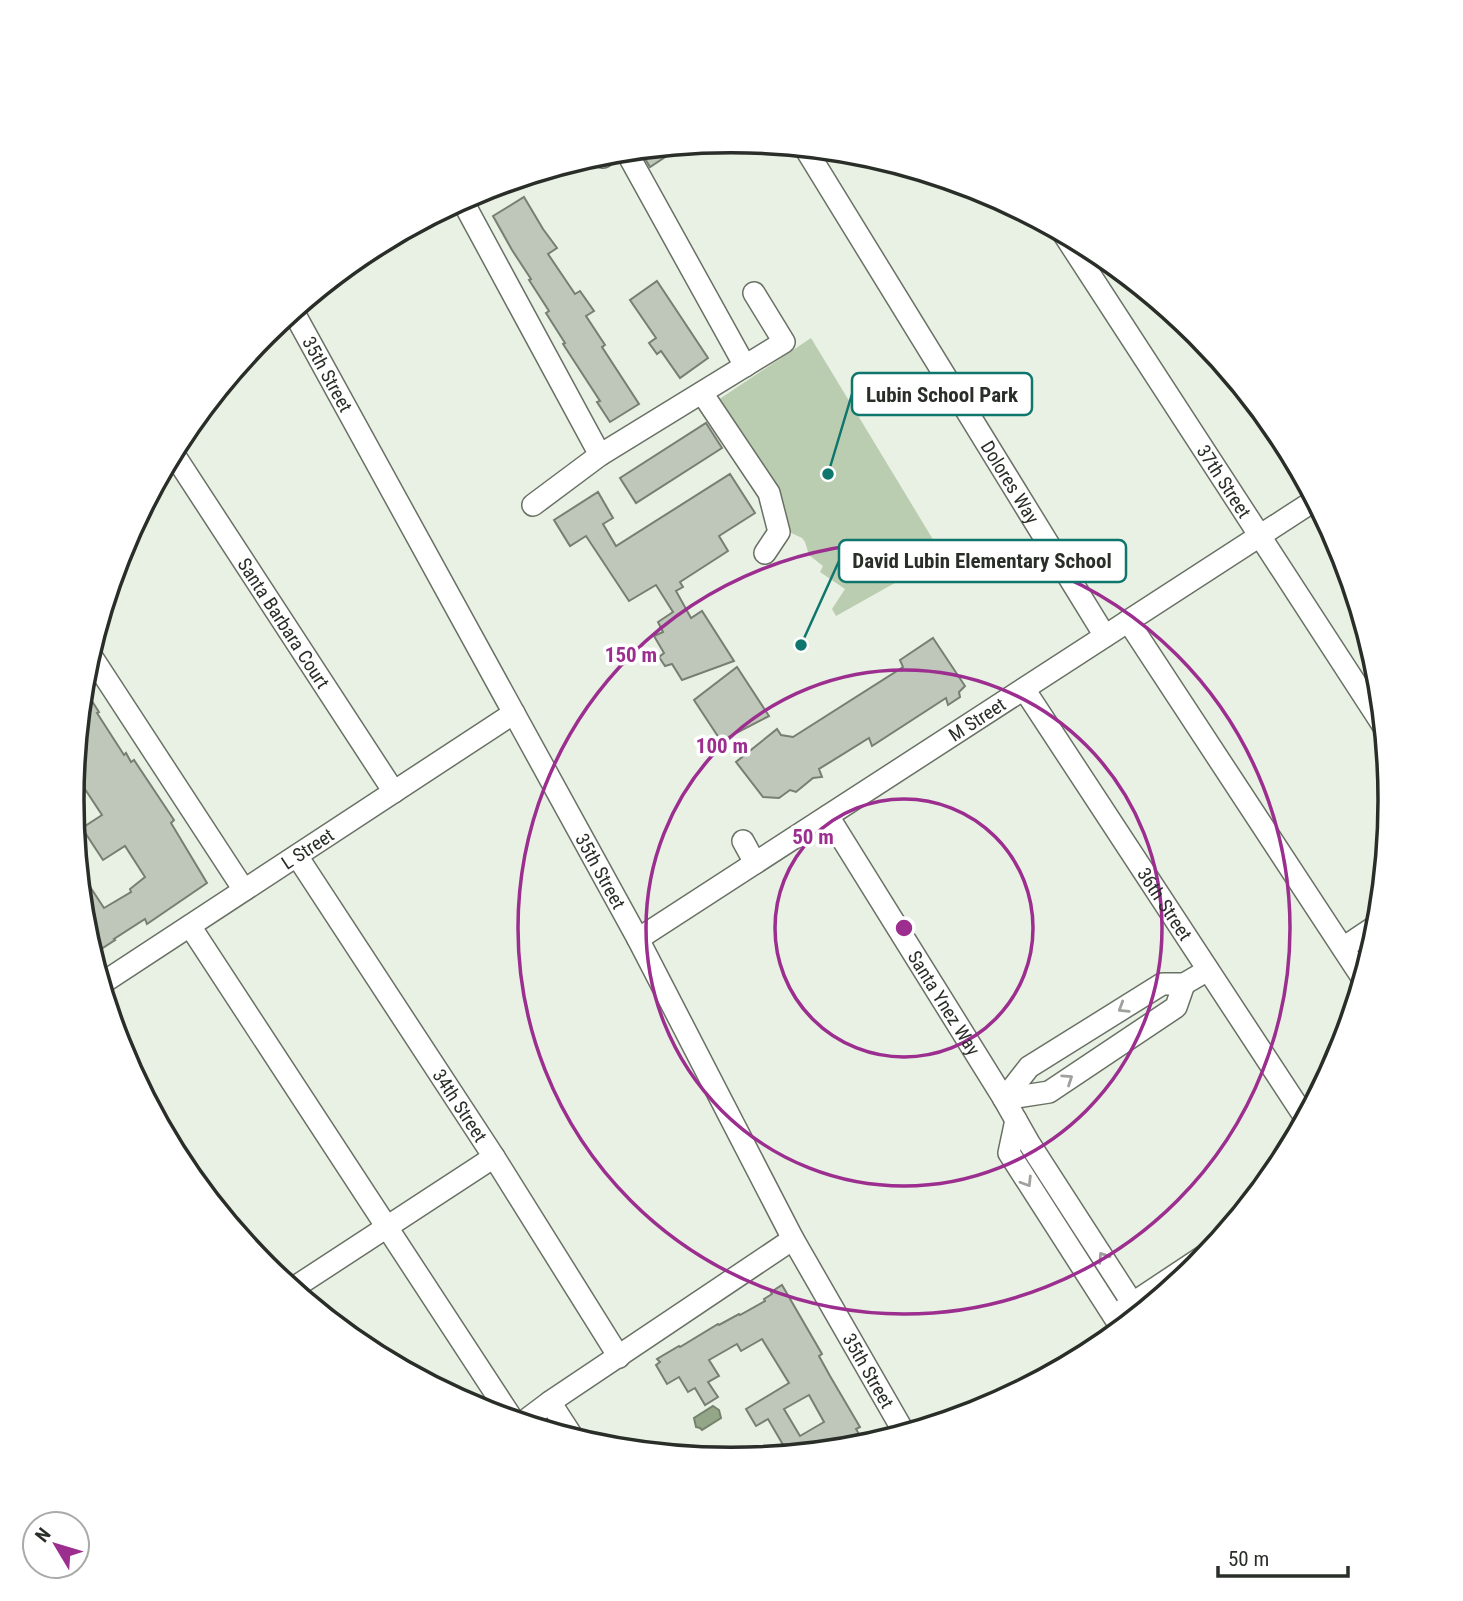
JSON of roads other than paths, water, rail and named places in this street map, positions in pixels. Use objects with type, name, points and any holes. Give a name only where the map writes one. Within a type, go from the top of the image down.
[{"type":"street","name":"Dolores Way","points":[[812,159],[1105,636]]},
{"type":"street","points":[[632,161],[745,366]]},
{"type":"street","points":[[467,210],[600,455]]},
{"type":"street","name":"37th Street","points":[[1076,253],[1372,708]]},
{"type":"street","points":[[533,505],[600,455],[784,342],[754,293]]},
{"type":"street","name":"35th Street","points":[[298,320],[638,939],[793,1239],[900,1426]]},
{"type":"street","points":[[702,393],[769,493],[779,532],[765,553]]},
{"type":"street","name":"Santa Barbara Court","points":[[180,463],[394,792]]},
{"type":"street","name":"M Street","points":[[638,939],[1307,505]]},
{"type":"street","points":[[1128,621],[1357,969]]},
{"type":"street","points":[[98,666],[244,890]]},
{"type":"street","name":"36th Street","points":[[1024,689],[1300,1110]]},
{"type":"street","name":"L Street","points":[[109,979],[514,713]]},
{"type":"street","name":"Santa Ynez Way","points":[[828,816],[1135,1307]]},
{"type":"street","points":[[743,841],[755,863]]},
{"type":"street","name":"34th Street","points":[[297,856],[494,1157],[619,1356]]},
{"type":"street","points":[[190,926],[504,1407]]},
{"type":"street","points":[[1343,948],[1366,933]]},
{"type":"street","points":[[1004,1099],[1029,1067],[1161,984],[1184,984],[1208,970]]},
{"type":"street","points":[[1004,1099],[1049,1092],[1176,1007],[1184,984]]},
{"type":"street","points":[[1016,1120],[1009,1153],[1117,1320]]},
{"type":"street","points":[[301,1283],[494,1157]]},
{"type":"street","points":[[531,1416],[793,1239]]},
{"type":"street","points":[[550,1402],[566,1426]]},
{"type":"place","name":"Lubin School Park","points":[[828,474]]},
{"type":"place","name":"David Lubin Elementary School","points":[[801,645]]}]
